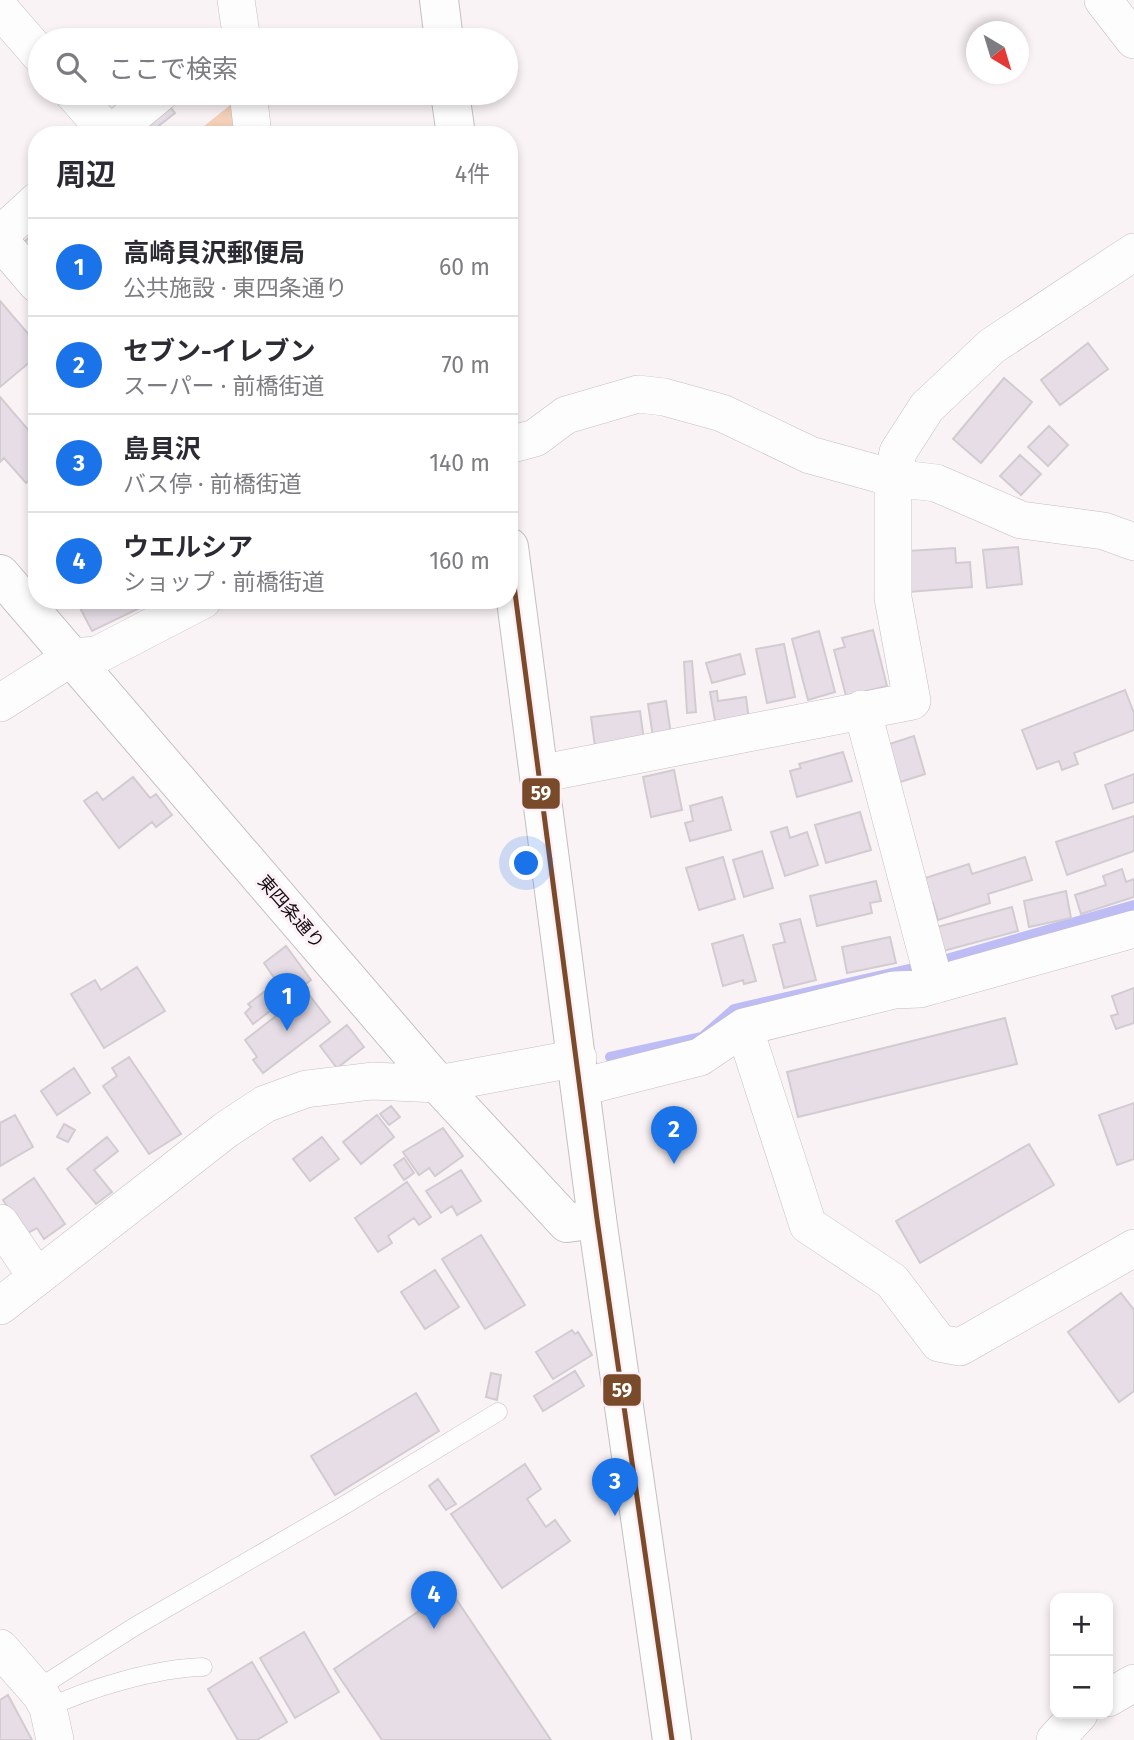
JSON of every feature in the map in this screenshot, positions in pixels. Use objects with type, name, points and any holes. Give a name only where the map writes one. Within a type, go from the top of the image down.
[{"type":"main road","points":[[439,0],[442,28]]},
{"type":"main road","points":[[452,105],[455,126]]},
{"type":"main road","name":"東四条通り","points":[[0,574],[28,606]]},
{"type":"main road","name":"東四条通り","points":[[30,609],[438,1084],[568,1223],[597,1219]]},
{"type":"main road","points":[[517,609],[597,1219],[672,1740]]},
{"type":"street","points":[[1103,0],[1134,40]]},
{"type":"street","points":[[0,9],[28,41]]},
{"type":"street","points":[[83,105],[101,126]]},
{"type":"street","points":[[120,126],[145,105]]},
{"type":"street","points":[[249,105],[252,126]]},
{"type":"street","points":[[0,235],[28,209]]},
{"type":"street","points":[[0,240],[28,273]]},
{"type":"street","points":[[539,775],[912,701],[894,598],[893,478],[898,452],[927,407],[992,346],[1134,253]]},
{"type":"street","points":[[518,443],[535,438],[566,415],[638,394],[664,397],[722,413],[810,455],[893,478],[936,483],[1021,520],[1104,531],[1134,542]]},
{"type":"street","points":[[0,703],[72,657],[97,654],[185,609]]},
{"type":"street","points":[[862,709],[934,985]]},
{"type":"street","points":[[0,1306],[227,1129],[265,1104],[306,1089],[372,1081],[438,1084],[580,1073],[701,1057],[744,1027],[894,990],[934,985],[1134,929]]},
{"type":"street","points":[[744,1027],[808,1225],[892,1281],[939,1343],[960,1347],[1134,1248]]},
{"type":"street","points":[[0,1223],[36,1276]]},
{"type":"street","points":[[0,1648],[46,1712]]},
{"type":"street","points":[[1113,1695],[1134,1683]]},
{"type":"street","points":[[1055,1740],[1074,1719]]},
{"type":"lane","points":[[46,1712],[134,1627],[332,1513],[498,1412]]},
{"type":"lane","points":[[46,1712],[72,1697],[130,1681],[203,1667]]},
{"type":"shaded area","points":[[230,105],[234,105],[238,126],[204,126]]},
{"type":"building","points":[[164,105],[169,105],[175,113],[158,126],[148,126],[144,121]]},
{"type":"building","points":[[28,238],[28,268],[13,252]]},
{"type":"building","points":[[0,301],[28,334],[28,364],[0,387]]},
{"type":"building","points":[[1088,343],[1108,369],[1060,405],[1041,380]]},
{"type":"building","points":[[1004,378],[1032,402],[981,463],[953,439]]},
{"type":"building","points":[[0,397],[28,430],[28,482],[26,483],[4,458],[0,462]]},
{"type":"building","points":[[1049,426],[1068,445],[1048,466],[1028,447]]},
{"type":"building","points":[[1020,455],[1041,474],[1021,495],[1000,476]]},
{"type":"building","points":[[1018,547],[1022,584],[987,588],[983,550]]},
{"type":"building","points":[[955,548],[956,563],[970,562],[972,587],[896,593],[908,551]]},
{"type":"building","points":[[81,609],[137,609],[92,631]]},
{"type":"building","points":[[873,630],[887,686],[846,696],[834,650],[845,647],[842,638]]},
{"type":"building","points":[[819,631],[835,692],[808,700],[792,639]]},
{"type":"building","points":[[784,644],[795,697],[767,703],[756,649]]},
{"type":"building","points":[[740,654],[745,674],[712,683],[706,663]]},
{"type":"building","points":[[692,661],[696,712],[687,713],[684,662]]},
{"type":"building","points":[[1125,690],[1134,713],[1134,730],[1074,753],[1078,764],[1062,770],[1059,761],[1037,769],[1022,730]]},
{"type":"building","points":[[717,691],[718,701],[746,697],[749,720],[716,726],[710,692]]},
{"type":"building","points":[[666,701],[671,734],[653,737],[648,704]]},
{"type":"building","points":[[640,711],[644,740],[595,747],[591,717]]},
{"type":"building","points":[[914,736],[925,774],[885,787],[874,749]]},
{"type":"building","points":[[843,752],[852,781],[797,797],[790,771],[801,768],[799,764]]},
{"type":"building","points":[[674,770],[682,810],[651,817],[643,777]]},
{"type":"building","points":[[1134,774],[1134,802],[1113,809],[1105,785]]},
{"type":"building","points":[[133,777],[150,798],[156,794],[172,815],[156,827],[152,822],[119,848],[84,801],[97,792],[103,800]]},
{"type":"building","points":[[722,797],[731,830],[690,841],[685,823],[693,821],[690,806]]},
{"type":"building","points":[[860,812],[871,850],[826,863],[815,825]]},
{"type":"building","points":[[1134,816],[1134,851],[1067,875],[1056,842]]},
{"type":"building","points":[[787,827],[790,838],[807,832],[818,865],[785,876],[771,832]]},
{"type":"building","points":[[762,851],[773,888],[744,897],[733,860]]},
{"type":"building","points":[[723,857],[735,899],[699,910],[686,868]]},
{"type":"building","points":[[1025,857],[1032,880],[988,894],[990,903],[938,920],[933,903],[923,906],[916,881],[969,864],[972,874]]},
{"type":"building","points":[[1122,869],[1126,882],[1134,879],[1134,897],[1081,914],[1075,895],[1106,885],[1103,876]]},
{"type":"building","points":[[876,881],[881,901],[870,903],[872,913],[817,926],[810,896]]},
{"type":"building","points":[[1066,891],[1071,918],[1029,927],[1024,901]]},
{"type":"building","points":[[1012,907],[1018,931],[932,954],[926,930]]},
{"type":"building","points":[[800,919],[816,980],[784,988],[773,945],[785,942],[780,924]]},
{"type":"building","points":[[743,935],[756,981],[744,984],[743,980],[723,986],[712,944]]},
{"type":"building","points":[[890,937],[896,963],[847,973],[842,947]]},
{"type":"building","points":[[286,946],[311,980],[253,1024],[245,1013],[251,1007],[248,1004],[277,982],[264,963]]},
{"type":"building","points":[[137,967],[165,1011],[104,1048],[71,994],[95,980],[101,990]]},
{"type":"building","points":[[1134,988],[1134,1023],[1116,1029],[1111,1016],[1118,1014],[1112,996]]},
{"type":"building","points":[[307,992],[330,1022],[263,1073],[253,1060],[257,1057],[245,1040]]},
{"type":"building","points":[[1005,1018],[1017,1064],[798,1117],[787,1072]]},
{"type":"building","points":[[347,1025],[364,1047],[337,1068],[320,1046]]},
{"type":"building","points":[[129,1057],[181,1134],[149,1154],[103,1086],[117,1076],[112,1068]]},
{"type":"building","points":[[74,1068],[90,1093],[57,1115],[41,1091]]},
{"type":"building","points":[[1134,1103],[1134,1159],[1117,1165],[1099,1115]]},
{"type":"building","points":[[391,1106],[400,1117],[389,1125],[380,1114]]},
{"type":"building","points":[[15,1115],[33,1147],[0,1166],[0,1123]]},
{"type":"building","points":[[377,1115],[394,1137],[361,1164],[343,1142]]},
{"type":"building","points":[[64,1124],[75,1130],[68,1142],[57,1137]]},
{"type":"building","points":[[443,1128],[463,1156],[435,1176],[429,1168],[419,1175],[403,1152]]},
{"type":"building","points":[[107,1137],[118,1151],[94,1170],[112,1192],[96,1204],[67,1169]]},
{"type":"building","points":[[322,1137],[339,1159],[310,1181],[293,1159]]},
{"type":"building","points":[[1029,1144],[1054,1185],[920,1263],[896,1221]]},
{"type":"building","points":[[404,1158],[414,1173],[404,1180],[394,1165]]},
{"type":"building","points":[[461,1170],[481,1201],[457,1215],[452,1206],[441,1213],[426,1191]]},
{"type":"building","points":[[34,1178],[65,1224],[44,1239],[37,1228],[26,1234],[3,1200]]},
{"type":"building","points":[[407,1182],[431,1217],[419,1225],[414,1218],[388,1236],[392,1243],[378,1252],[355,1218]]},
{"type":"building","points":[[481,1235],[525,1305],[485,1329],[442,1259]]},
{"type":"building","points":[[435,1270],[459,1307],[425,1329],[401,1292]]},
{"type":"building","points":[[1121,1293],[1134,1310],[1134,1391],[1119,1402],[1068,1332]]},
{"type":"building","points":[[572,1330],[575,1334],[578,1332],[592,1355],[553,1379],[536,1352]]},
{"type":"building","points":[[575,1371],[584,1386],[543,1411],[534,1396]]},
{"type":"building","points":[[491,1373],[501,1375],[497,1400],[486,1397]]},
{"type":"building","points":[[416,1393],[439,1431],[335,1495],[311,1456]]},
{"type":"building","points":[[525,1464],[541,1489],[527,1499],[546,1527],[555,1520],[570,1541],[502,1588],[451,1514]]},
{"type":"building","points":[[438,1479],[456,1504],[446,1510],[429,1486]]},
{"type":"building","points":[[450,1590],[551,1740],[382,1740],[334,1669]]},
{"type":"building","points":[[304,1632],[339,1692],[295,1718],[260,1658]]},
{"type":"building","points":[[252,1662],[287,1722],[257,1740],[238,1740],[208,1689]]},
{"type":"building","points":[[8,1695],[32,1740],[0,1740],[0,1700]]},
{"type":"waterway","points":[[936,962],[1134,905]]},
{"type":"waterway","points":[[610,1057],[702,1037],[734,1009],[922,966]]},
{"type":"transit line","name":"59","points":[[517,609],[597,1219],[672,1740]]},
{"type":"place","name":"高崎貝沢郵便局","points":[[287,1031]]},
{"type":"place","name":"セブン-イレブン","points":[[674,1164]]},
{"type":"place","name":"島貝沢","points":[[615,1516]]},
{"type":"place","name":"ウエルシア","points":[[434,1629]]}]
